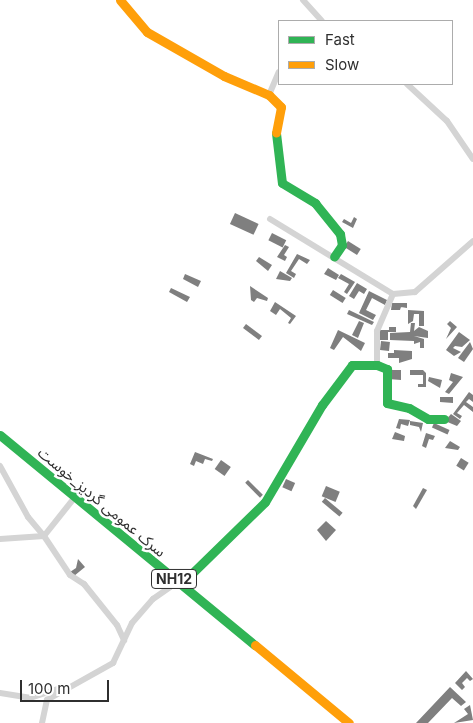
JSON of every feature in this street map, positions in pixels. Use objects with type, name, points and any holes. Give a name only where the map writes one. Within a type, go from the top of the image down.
[{"type":"main road","points":[[120,0],[147,32],[224,76],[269,95],[281,107],[276,136],[282,183],[315,203],[340,234],[342,245],[334,257]]},
{"type":"main road","points":[[177,581],[265,502],[322,405],[352,365],[377,365],[387,369],[387,404],[409,408],[428,419],[444,419]]},
{"type":"main road","name":"سرک عمومی گردیز_خوست","points":[[0,435],[349,723]]},
{"type":"street","points":[[304,0],[321,20]]},
{"type":"street","points":[[269,95],[278,74]]},
{"type":"street","points":[[407,85],[447,122],[473,159]]},
{"type":"street","points":[[270,219],[394,294],[415,292],[473,241]]},
{"type":"street","points":[[377,365],[377,331],[394,294]]},
{"type":"street","points":[[0,466],[28,517],[44,536],[70,575],[84,584],[117,625],[124,640]]},
{"type":"street","points":[[0,539],[44,536],[76,497]]},
{"type":"street","points":[[42,723],[47,700],[113,663],[132,623],[153,599],[177,581]]},
{"type":"street","points":[[0,693],[30,698],[74,684]]},
{"type":"building","points":[[235,213],[259,224],[253,235],[230,224]]},
{"type":"building","points":[[354,217],[357,219],[353,228],[342,222],[344,219],[351,223]]},
{"type":"building","points":[[272,233],[286,240],[283,247],[268,240]]},
{"type":"building","points":[[348,241],[361,249],[357,255],[344,247]]},
{"type":"building","points":[[285,245],[289,247],[284,255],[287,257],[285,261],[277,257]]},
{"type":"building","points":[[297,254],[310,260],[307,264],[299,259],[291,271],[296,274],[294,278],[286,273]]},
{"type":"building","points":[[259,257],[272,265],[268,271],[256,261]]},
{"type":"building","points":[[328,268],[339,275],[336,280],[324,274]]},
{"type":"building","points":[[280,271],[292,278],[290,281],[276,279]]},
{"type":"building","points":[[185,274],[201,281],[198,287],[183,279]]},
{"type":"building","points":[[341,274],[355,282],[347,294],[344,292],[349,284],[338,278]]},
{"type":"building","points":[[357,283],[367,289],[364,294],[359,291],[354,299],[349,296]]},
{"type":"building","points":[[250,286],[268,298],[267,301],[257,298],[254,302],[251,300]]},
{"type":"building","points":[[171,288],[190,297],[187,302],[169,292]]},
{"type":"building","points":[[333,290],[346,298],[343,303],[330,295]]},
{"type":"building","points":[[369,291],[387,300],[385,305],[372,298],[366,310],[376,315],[373,320],[359,313]]},
{"type":"building","points":[[275,302],[296,316],[290,324],[288,323],[291,318],[280,309],[276,315],[270,311]]},
{"type":"building","points":[[392,303],[407,303],[407,308],[401,307],[400,310],[391,310]]},
{"type":"building","points":[[349,310],[374,322],[372,325],[347,314]]},
{"type":"building","points":[[408,310],[424,311],[424,326],[419,326],[419,314],[414,314],[413,321],[408,324]]},
{"type":"building","points":[[359,321],[364,323],[358,338],[352,335]]},
{"type":"building","points":[[450,321],[457,327],[446,339],[451,328],[447,324]]},
{"type":"building","points":[[411,323],[415,323],[414,331],[419,327],[428,331],[428,338],[414,336],[424,339],[424,348],[420,348],[420,342],[414,344],[414,341],[390,340],[390,333],[410,332]]},
{"type":"building","points":[[246,324],[262,336],[259,340],[243,328]]},
{"type":"building","points":[[389,327],[396,327],[396,332],[388,332],[388,340],[379,340],[379,330],[389,330]]},
{"type":"building","points":[[338,330],[365,343],[361,351],[343,337],[334,350],[330,348]]},
{"type":"building","points":[[459,332],[470,340],[462,347],[455,346],[453,348],[461,352],[454,356],[446,350]]},
{"type":"building","points":[[381,341],[390,342],[389,351],[380,350]]},
{"type":"building","points":[[470,342],[473,349],[464,362],[458,358]]},
{"type":"building","points":[[394,350],[412,351],[412,359],[399,363],[399,358],[388,358],[388,353],[394,353]]},
{"type":"building","points":[[389,370],[401,370],[401,380],[388,379]]},
{"type":"building","points":[[410,370],[423,370],[426,373],[426,387],[418,387],[418,384],[423,384],[423,375],[410,375]]},
{"type":"building","points":[[451,373],[463,377],[449,394],[445,392],[453,382],[449,380]]},
{"type":"building","points":[[429,377],[442,380],[440,388],[428,381]]},
{"type":"building","points":[[469,392],[473,395],[473,402],[469,399],[466,402],[473,407],[473,412],[464,405],[457,413],[462,416],[460,419],[453,414]]},
{"type":"building","points":[[440,397],[453,397],[453,403],[440,402]]},
{"type":"building","points":[[451,414],[461,421],[457,426],[445,421]]},
{"type":"building","points":[[399,419],[410,420],[408,426],[401,424],[400,429],[396,428]]},
{"type":"building","points":[[410,421],[423,423],[421,432],[419,427],[410,425]]},
{"type":"building","points":[[434,423],[450,430],[447,434],[432,428]]},
{"type":"building","points":[[395,432],[405,436],[404,441],[392,439]]},
{"type":"building","points":[[426,433],[435,436],[433,440],[429,439],[426,448],[422,446]]},
{"type":"building","points":[[450,441],[460,447],[458,450],[445,448]]},
{"type":"building","points":[[195,452],[213,459],[212,461],[205,459],[203,464],[196,461],[194,466],[190,464]]},
{"type":"building","points":[[461,458],[469,463],[464,470],[456,466]]},
{"type":"building","points":[[221,460],[231,467],[225,476],[215,469]]},
{"type":"building","points":[[286,479],[295,483],[291,491],[282,487]]},
{"type":"building","points":[[248,480],[263,495],[260,498],[245,483]]},
{"type":"building","points":[[326,486],[340,492],[336,502],[322,496]]},
{"type":"building","points":[[423,488],[427,490],[416,509],[413,506]]},
{"type":"building","points":[[325,498],[343,513],[339,517],[322,502]]},
{"type":"building","points":[[326,521],[336,530],[326,541],[317,530]]},
{"type":"building","points":[[78,559],[85,567],[74,576],[70,572],[76,568]]},
{"type":"building","points":[[466,671],[473,679],[470,681],[467,678],[462,683],[465,687],[462,690],[455,683]]},
{"type":"building","points":[[450,687],[466,702],[461,706],[452,698],[428,723],[416,723]]},
{"type":"building","points":[[470,705],[473,720],[454,723],[468,714],[464,709]]},
{"type":"traffic: fast","points":[[276,133],[282,183],[315,203],[340,234],[342,245],[334,257]]},
{"type":"traffic: fast","points":[[181,584],[265,502],[322,405],[352,365],[377,365],[387,369],[387,403],[409,408],[428,419],[444,419]]},
{"type":"traffic: fast","points":[[0,435],[255,645]]},
{"type":"traffic: slow","points":[[120,0],[147,32],[224,76],[269,95],[281,107],[276,133]]},
{"type":"traffic: slow","points":[[255,645],[349,723]]}]
